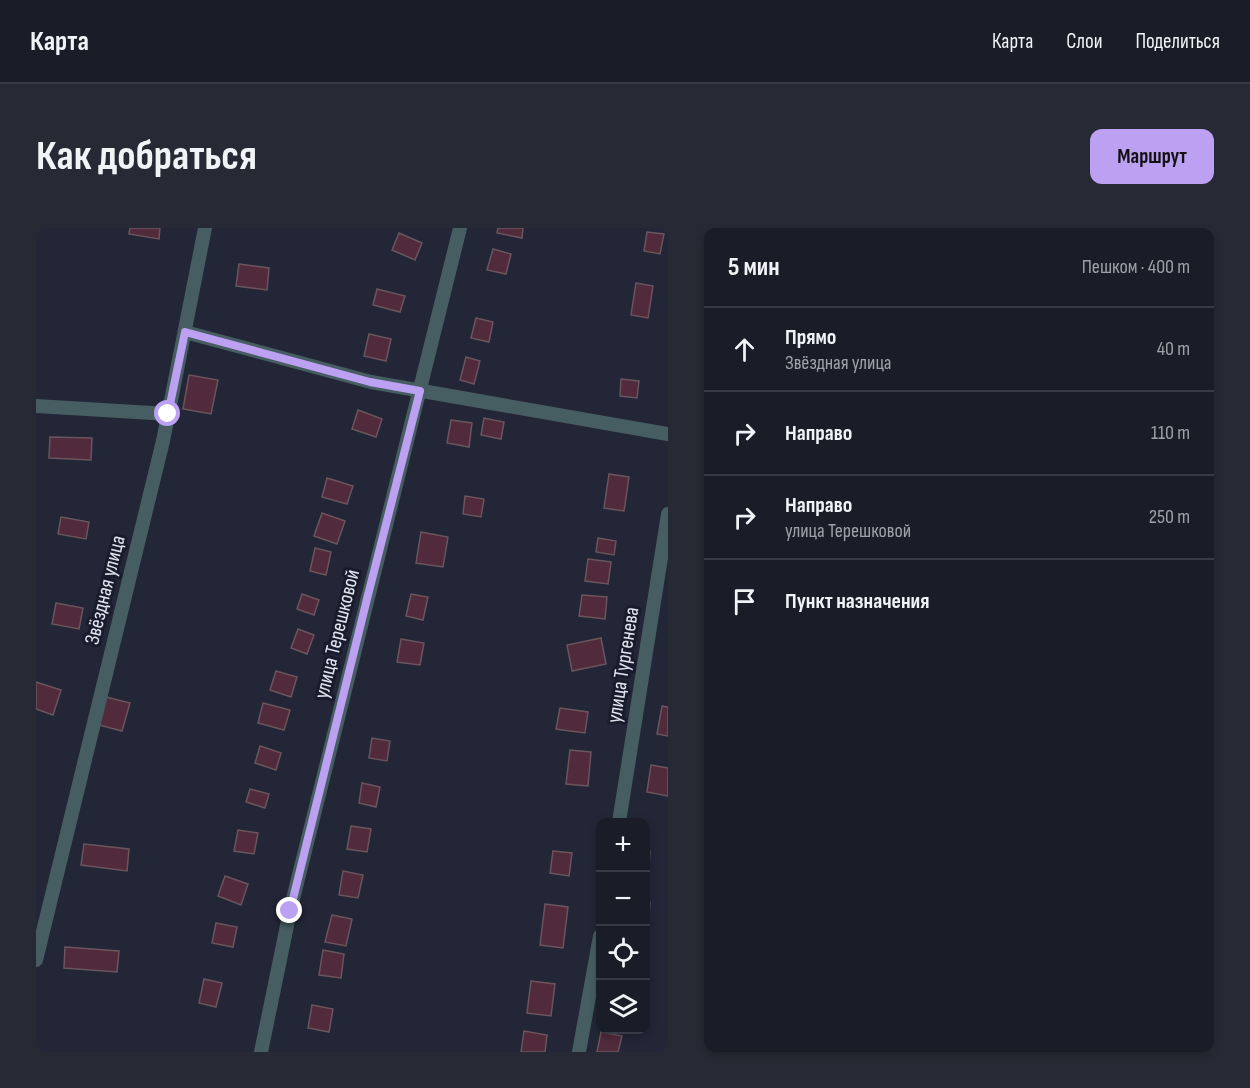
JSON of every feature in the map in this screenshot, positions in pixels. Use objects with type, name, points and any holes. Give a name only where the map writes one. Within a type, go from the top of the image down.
[{"type":"street","name":"Звёздная улица","points":[[36,960],[168,414],[205,228]]},
{"type":"street","name":"улица Терешковой","points":[[261,1052],[293,900],[460,228]]},
{"type":"street","points":[[185,332],[370,382],[668,434]]},
{"type":"street","points":[[36,406],[168,414]]},
{"type":"street","name":"улица Тургенева","points":[[620,818],[668,514]]},
{"type":"street","points":[[579,1052],[596,958]]},
{"type":"building","points":[[130,228],[160,228],[159,239],[129,234]]},
{"type":"building","points":[[498,228],[523,228],[522,238],[497,233]]},
{"type":"building","points":[[647,232],[664,234],[660,254],[644,251]]},
{"type":"building","points":[[399,233],[422,243],[415,260],[392,250]]},
{"type":"building","points":[[493,249],[511,254],[506,274],[487,270]]},
{"type":"building","points":[[239,264],[269,268],[267,290],[236,286]]},
{"type":"building","points":[[636,283],[653,286],[648,318],[631,315]]},
{"type":"building","points":[[377,289],[405,296],[400,312],[373,305]]},
{"type":"building","points":[[476,318],[493,322],[489,342],[471,338]]},
{"type":"building","points":[[369,334],[391,339],[386,361],[364,356]]},
{"type":"building","points":[[466,357],[480,361],[474,384],[460,380]]},
{"type":"building","points":[[189,375],[218,380],[211,414],[183,409]]},
{"type":"building","points":[[621,379],[639,381],[637,398],[620,396]]},
{"type":"building","points":[[358,410],[382,419],[376,437],[352,429]]},
{"type":"building","points":[[484,418],[504,422],[501,439],[481,435]]},
{"type":"building","points":[[451,420],[472,423],[469,447],[447,443]]},
{"type":"building","points":[[50,437],[92,438],[91,460],[49,458]]},
{"type":"building","points":[[609,474],[629,477],[624,511],[604,508]]},
{"type":"building","points":[[327,478],[353,486],[347,504],[322,497]]},
{"type":"building","points":[[465,496],[484,499],[481,517],[463,514]]},
{"type":"building","points":[[322,513],[345,521],[337,544],[314,536]]},
{"type":"building","points":[[61,517],[89,522],[86,539],[58,534]]},
{"type":"building","points":[[421,532],[448,537],[443,567],[416,563]]},
{"type":"building","points":[[598,538],[616,541],[614,555],[596,552]]},
{"type":"building","points":[[315,548],[331,552],[326,575],[310,571]]},
{"type":"building","points":[[588,559],[611,562],[608,584],[585,581]]},
{"type":"building","points":[[302,594],[319,600],[314,615],[297,609]]},
{"type":"building","points":[[411,594],[428,597],[423,620],[406,616]]},
{"type":"building","points":[[582,595],[607,597],[605,619],[579,616]]},
{"type":"building","points":[[56,603],[83,608],[79,629],[52,624]]},
{"type":"building","points":[[298,629],[314,635],[307,654],[291,648]]},
{"type":"building","points":[[601,638],[606,664],[572,671],[567,645]]},
{"type":"building","points":[[401,639],[424,643],[420,665],[397,662]]},
{"type":"building","points":[[276,671],[297,677],[291,697],[270,690]]},
{"type":"building","points":[[36,682],[61,690],[53,715],[36,709]]},
{"type":"building","points":[[106,697],[130,703],[122,731],[99,725]]},
{"type":"building","points":[[263,703],[290,710],[284,730],[258,723]]},
{"type":"building","points":[[662,706],[668,707],[668,736],[657,734]]},
{"type":"building","points":[[560,708],[588,712],[585,733],[556,729]]},
{"type":"building","points":[[372,738],[390,741],[387,761],[369,758]]},
{"type":"building","points":[[260,746],[281,753],[276,770],[255,763]]},
{"type":"building","points":[[570,750],[591,752],[588,786],[566,784]]},
{"type":"building","points":[[651,765],[668,768],[668,796],[647,792]]},
{"type":"building","points":[[362,783],[380,787],[376,807],[359,803]]},
{"type":"building","points":[[250,789],[269,794],[265,808],[246,802]]},
{"type":"building","points":[[351,826],[371,829],[367,852],[347,849]]},
{"type":"building","points":[[238,830],[258,833],[254,854],[234,851]]},
{"type":"building","points":[[84,844],[129,849],[127,871],[81,865]]},
{"type":"building","points":[[553,851],[572,853],[569,876],[550,873]]},
{"type":"building","points":[[343,871],[363,875],[358,898],[339,895]]},
{"type":"building","points":[[225,876],[248,884],[241,905],[218,896]]},
{"type":"building","points":[[545,904],[568,907],[563,948],[540,945]]},
{"type":"building","points":[[332,915],[352,919],[346,946],[325,942]]},
{"type":"building","points":[[216,923],[237,927],[233,947],[212,943]]},
{"type":"building","points":[[65,947],[119,951],[117,972],[64,968]]},
{"type":"building","points":[[323,950],[344,954],[341,978],[319,975]]},
{"type":"building","points":[[204,979],[222,983],[216,1007],[199,1003]]},
{"type":"building","points":[[531,981],[555,984],[551,1016],[527,1013]]},
{"type":"building","points":[[312,1005],[333,1009],[329,1032],[308,1028]]},
{"type":"building","points":[[524,1031],[547,1035],[545,1052],[521,1052]]},
{"type":"building","points":[[601,1034],[622,1036],[618,1052],[597,1052]]},
{"type":"route","points":[[168,414],[185,332],[370,382],[420,391],[290,911]]}]
